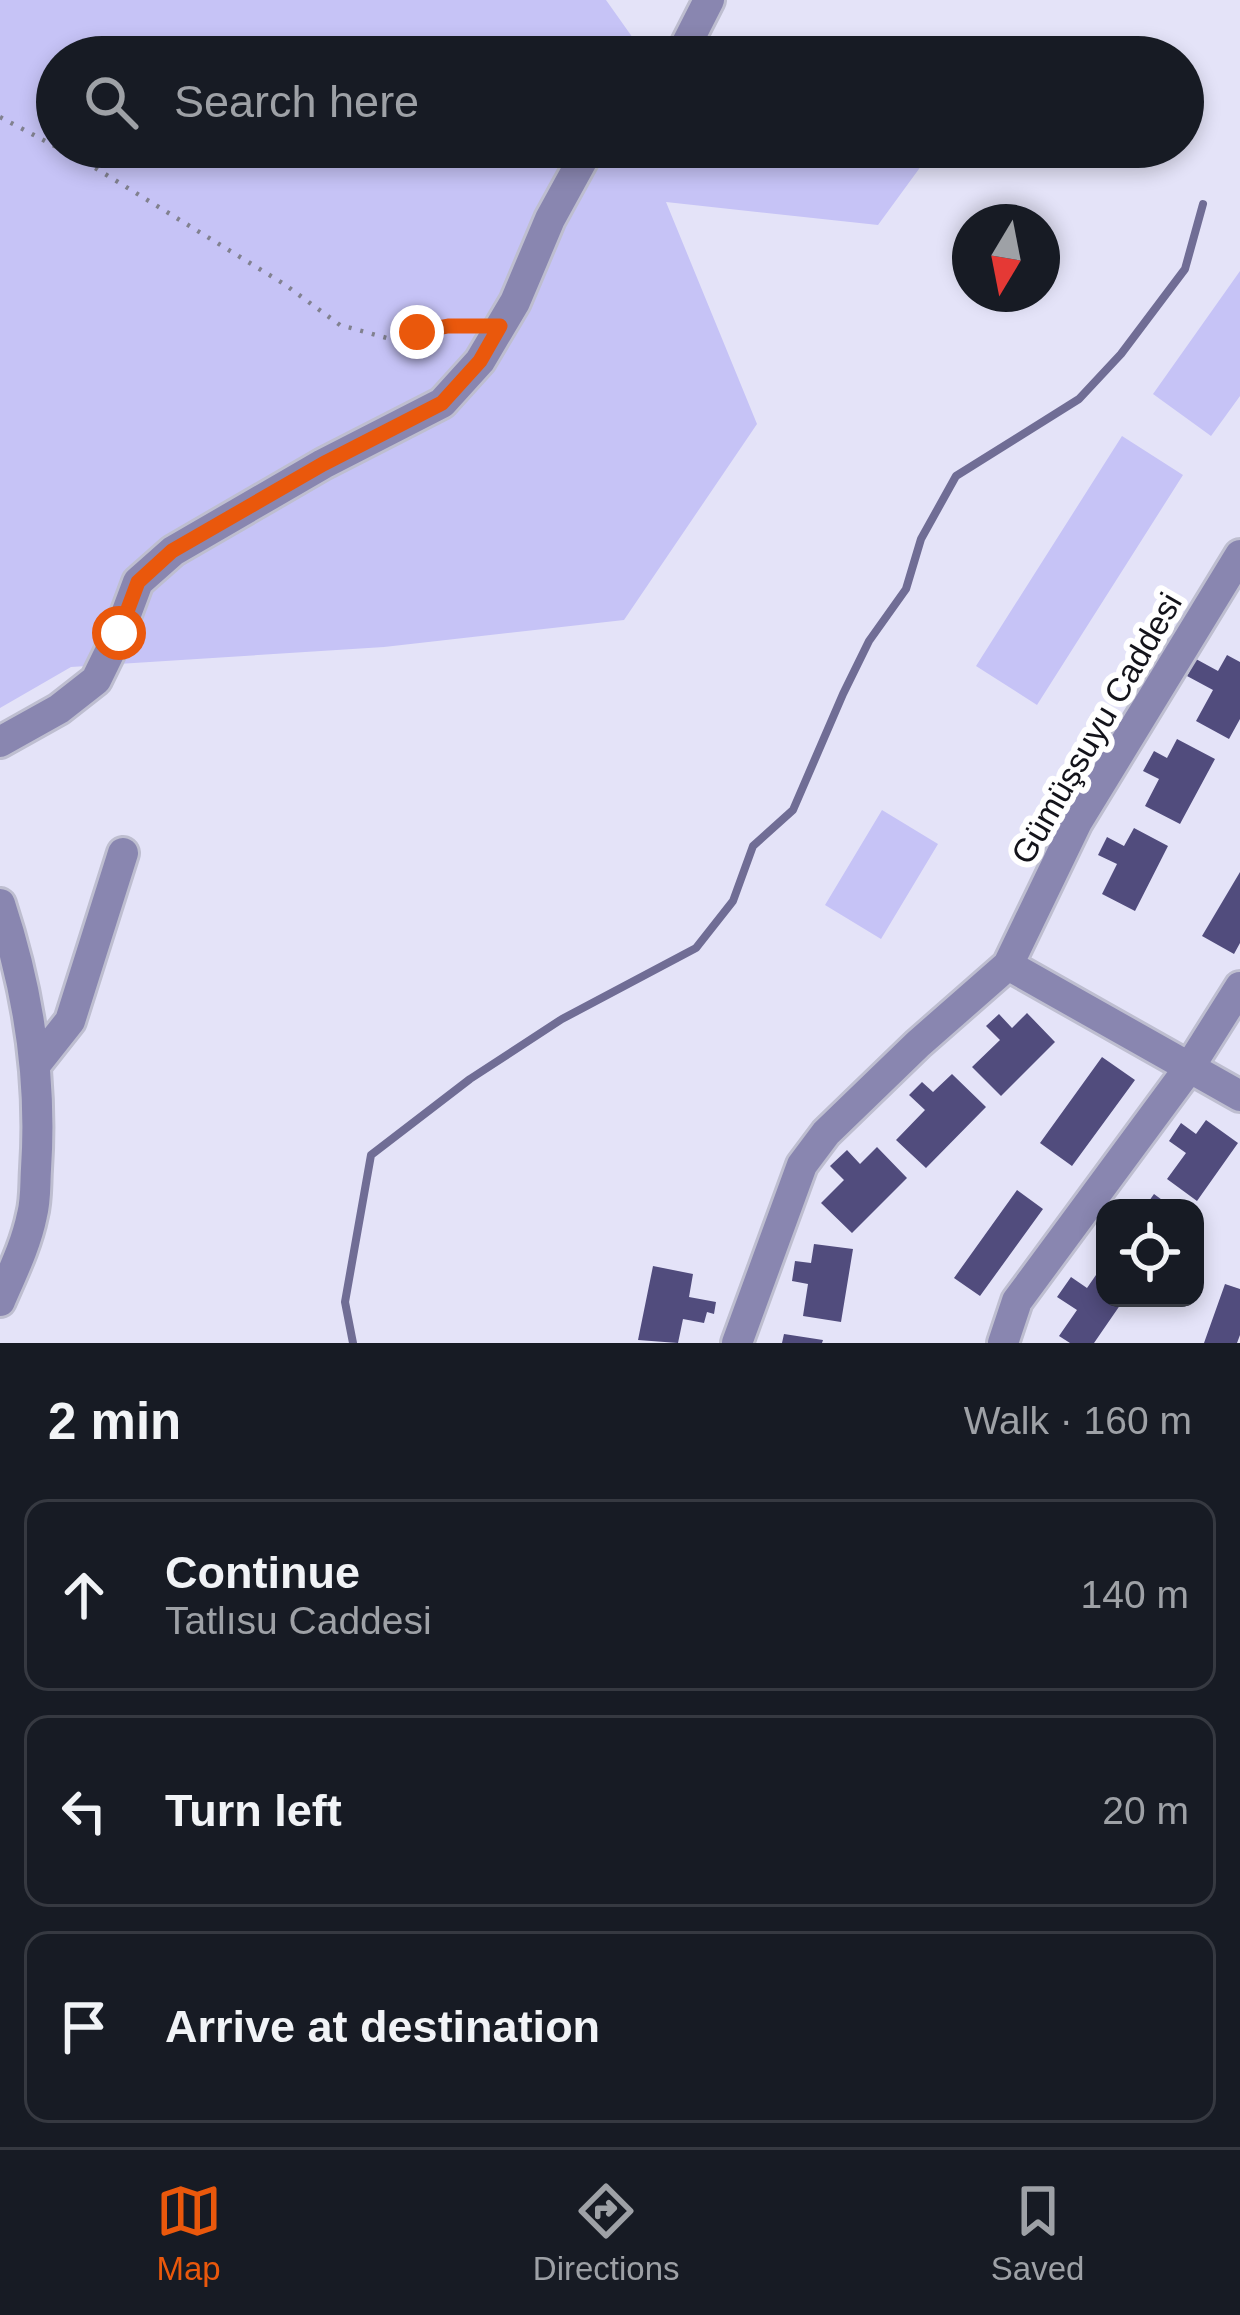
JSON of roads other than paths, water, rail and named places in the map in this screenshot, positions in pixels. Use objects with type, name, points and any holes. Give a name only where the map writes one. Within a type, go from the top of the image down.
[{"type":"street","points":[[691,36],[709,0]]},
{"type":"street","points":[[0,742],[59,709],[96,680],[138,582],[172,551],[323,464],[442,403],[480,361],[515,302],[550,219],[578,168]]},
{"type":"street","name":"Gümüşsuyu Caddesi","points":[[737,1343],[802,1165],[826,1133],[1008,965],[1076,822],[1240,555]]},
{"type":"street","points":[[36,1064],[70,1021],[124,853]]},
{"type":"street","points":[[0,904],[36,1064],[38,1150],[33,1212],[0,1301]]},
{"type":"street","points":[[1008,965],[1240,1096]]},
{"type":"street","points":[[1003,1343],[1017,1301],[1189,1068],[1240,987]]},
{"type":"waterway","points":[[353,1343],[345,1302],[371,1155],[470,1079],[562,1019],[696,948],[733,901],[753,846],[793,810],[843,694],[869,641],[906,589],[921,539],[956,476],[1079,399],[1121,354],[1185,269],[1203,204]]}]
